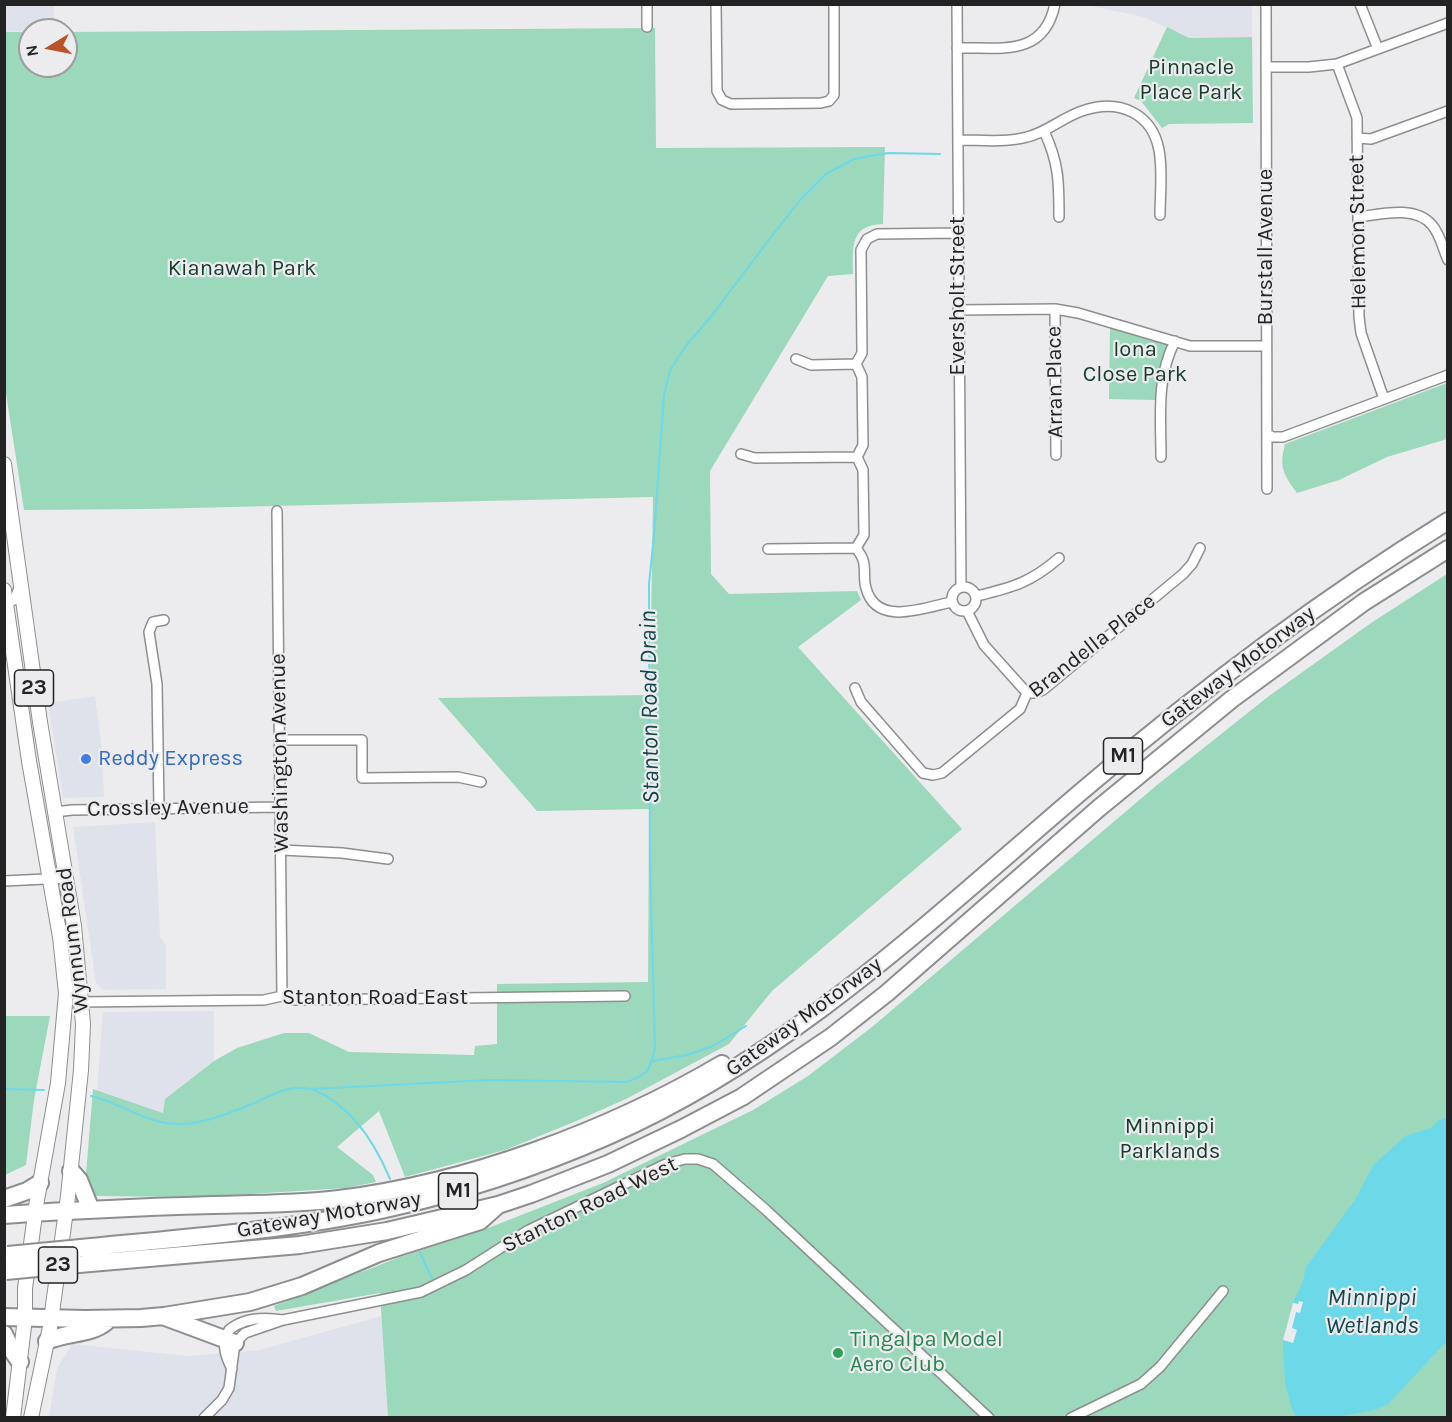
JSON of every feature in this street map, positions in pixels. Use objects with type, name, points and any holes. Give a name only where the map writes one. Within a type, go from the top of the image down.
[{"type":"highway","name":"Gateway Motorway","points":[[80,1256],[191,1237],[344,1217],[426,1199],[520,1172],[611,1135],[675,1104],[769,1048],[887,956],[1215,681],[1356,579],[1448,521]]},
{"type":"highway","name":"Gateway Motorway","points":[[6,1263],[80,1256],[300,1245],[387,1231],[498,1205],[571,1179],[647,1147],[723,1107],[831,1037],[887,993],[1100,808],[1232,699],[1364,603],[1448,549]]},
{"type":"highway","points":[[4,1215],[317,1201],[367,1194],[439,1179],[529,1152],[627,1113],[715,1068],[800,1015],[814,1012]]},
{"type":"highway","points":[[71,1171],[79,1180],[91,1210]]},
{"type":"highway","points":[[4,1199],[27,1191],[40,1183]]},
{"type":"highway","points":[[4,1317],[109,1319],[164,1316],[229,1307],[284,1292],[379,1253],[480,1221],[498,1205]]},
{"type":"highway","points":[[164,1316],[230,1341]]},
{"type":"highway","points":[[47,1341],[60,1336],[97,1330],[109,1319]]},
{"type":"highway","points":[[4,1334],[20,1362]]},
{"type":"main road","name":"Wynnum Road","points":[[4,464],[20,586],[75,935],[82,1002],[82,1053],[71,1171],[51,1318],[31,1418]]},
{"type":"main road","name":"Wynnum Road","points":[[5,599],[29,761],[64,965],[66,1002],[58,1083],[34,1213],[13,1418]]},
{"type":"street","points":[[647,4],[647,27]]},
{"type":"street","points":[[716,4],[717,91],[722,100],[731,104],[829,101],[834,95],[834,4]]},
{"type":"street","name":"Eversholt Street","points":[[957,4],[961,587]]},
{"type":"street","points":[[957,48],[1018,47],[1032,42],[1044,33],[1052,20],[1055,4]]},
{"type":"street","name":"Burstall Avenue","points":[[1266,4],[1267,489]]},
{"type":"street","points":[[1360,4],[1378,49]]},
{"type":"street","points":[[1266,67],[1310,67],[1337,64],[1448,23]]},
{"type":"street","name":"Helemon Street","points":[[1337,64],[1357,118],[1361,333],[1384,399]]},
{"type":"street","points":[[958,140],[1012,140],[1044,131],[1084,110],[1103,106],[1128,109],[1140,117],[1155,139],[1159,151],[1160,215]]},
{"type":"street","points":[[1357,138],[1371,139],[1448,111]]},
{"type":"street","points":[[1044,131],[1059,176],[1059,217]]},
{"type":"street","points":[[1359,217],[1399,213],[1422,216],[1432,225],[1448,260]]},
{"type":"street","points":[[856,364],[862,353],[861,250],[867,239],[877,234],[958,233]]},
{"type":"street","points":[[958,310],[1054,309],[1078,313],[1190,346],[1266,345]]},
{"type":"street","name":"Arran Place","points":[[1054,309],[1056,456]]},
{"type":"street","points":[[1161,457],[1160,392],[1168,355],[1175,341]]},
{"type":"street","points":[[796,358],[811,365],[856,364]]},
{"type":"street","points":[[856,364],[862,377],[863,445],[857,458]]},
{"type":"street","points":[[1267,435],[1283,437],[1448,375]]},
{"type":"street","points":[[741,454],[755,458],[857,458]]},
{"type":"street","points":[[856,548],[864,535],[863,470],[857,458]]},
{"type":"street","name":"Washington Avenue","points":[[278,511],[282,996]]},
{"type":"street","points":[[856,548],[864,561],[865,587],[878,607],[902,614],[951,602]]},
{"type":"street","points":[[768,549],[856,548]]},
{"type":"street","name":"Brandella Place","points":[[855,688],[861,702],[923,773],[933,775],[942,773],[1020,709],[1027,693],[1043,690],[1183,574],[1192,564],[1200,548]]},
{"type":"street","points":[[977,596],[1027,582],[1041,574],[1059,558]]},
{"type":"street","points":[[5,599],[14,600],[20,586]]},
{"type":"street","points":[[961,587],[970,588],[977,596],[975,606],[967,611],[957,610],[951,602],[953,592],[961,587]]},
{"type":"street","points":[[967,611],[984,645],[1027,693]]},
{"type":"street","points":[[159,808],[157,684],[149,632],[153,622],[164,620]]},
{"type":"street","points":[[280,740],[362,740],[362,778],[459,777],[482,782]]},
{"type":"street","name":"Crossley Avenue","points":[[55,812],[280,807]]},
{"type":"street","points":[[282,850],[342,853],[388,859]]},
{"type":"street","points":[[4,880],[66,878]]},
{"type":"street","name":"Stanton Road East","points":[[66,1002],[264,1000],[282,996],[295,1000],[625,996]]},
{"type":"street","name":"Stanton Road West","points":[[230,1341],[229,1330],[241,1322],[268,1318],[283,1320],[420,1292],[466,1270],[538,1226],[666,1164],[685,1159],[698,1159],[713,1164],[752,1197],[990,1418]]},
{"type":"street","points":[[1071,1418],[1141,1384],[1160,1367],[1223,1291]]},
{"type":"street","points":[[204,1418],[227,1393],[231,1383],[232,1369],[226,1358],[230,1341]]},
{"type":"shaded area","points":[[5,4],[54,5],[54,18],[18,18],[18,31],[5,32]]},
{"type":"shaded area","points":[[1086,5],[1252,5],[1252,37],[1189,38],[1144,17]]},
{"type":"shaded area","points":[[95,696],[102,750],[104,797],[63,798],[48,703]]},
{"type":"shaded area","points":[[155,822],[160,937],[166,945],[166,989],[104,990],[96,983],[73,827]]},
{"type":"shaded area","points":[[214,1011],[214,1061],[165,1099],[163,1113],[97,1090],[103,1012]]},
{"type":"shaded area","points":[[382,1316],[388,1417],[49,1418],[57,1368],[72,1344],[188,1356],[259,1350]]},
{"type":"green space","name":"Pinnacle Place Park","points":[[1167,27],[1189,38],[1252,37],[1253,123],[1169,124],[1162,128],[1141,101],[1134,98]]},
{"type":"green space","name":"Kianawah Park","points":[[655,28],[656,148],[885,147],[883,224],[872,225],[859,233],[855,240],[853,274],[828,276],[710,471],[711,574],[729,594],[857,591],[861,600],[798,647],[962,829],[772,991],[729,1044],[628,1098],[574,1122],[505,1150],[405,1177],[379,1111],[337,1147],[373,1175],[376,1182],[346,1188],[201,1197],[95,1196],[86,1174],[93,1089],[163,1113],[165,1099],[214,1061],[237,1048],[284,1033],[309,1033],[349,1052],[474,1055],[475,1046],[497,1044],[497,984],[648,982],[649,809],[537,811],[438,698],[650,695],[653,497],[24,510],[5,387],[4,32],[18,32],[18,78],[78,78],[78,32]]},
{"type":"green space","name":"Iona Close Park","points":[[1110,327],[1168,345],[1158,372],[1155,400],[1109,399]]},
{"type":"green space","points":[[1447,383],[1447,439],[1387,457],[1339,480],[1297,493],[1288,481],[1282,465],[1285,444]]},
{"type":"green space","name":"Minnippi Parklands","points":[[1447,574],[1447,1417],[388,1417],[380,1293],[276,1311],[274,1306],[400,1257],[483,1230],[603,1183],[753,1110],[808,1076],[872,1027],[1157,785],[1269,696],[1371,623]]},
{"type":"green space","points":[[5,1016],[50,1016],[34,1100],[26,1165],[5,1175]]},
{"type":"water","name":"Minnippi Wetlands","points":[[1447,1117],[1447,1341],[1389,1403],[1375,1410],[1335,1417],[1297,1418],[1292,1409],[1285,1383],[1283,1340],[1306,1267],[1355,1200],[1374,1164],[1407,1135],[1431,1128],[1439,1120]]},
{"type":"pier","points":[[1299,1301],[1303,1302],[1300,1313],[1296,1312],[1292,1328],[1297,1330],[1293,1343],[1283,1340],[1293,1303],[1298,1304]]},
{"type":"waterway","name":"Stanton Road Drain","points":[[309,1089],[489,1080],[626,1082],[640,1077],[647,1071],[655,1048],[650,862],[649,584],[664,395],[670,370],[685,347],[801,199],[826,174],[854,159],[888,153],[940,154]]},
{"type":"waterway","points":[[652,1061],[687,1055],[713,1046],[746,1026]]},
{"type":"waterway","name":"Stanton Road Drain","points":[[4,1089],[44,1090]]},
{"type":"waterway","name":"Stanton Road Drain","points":[[91,1096],[147,1118],[170,1124],[182,1124],[218,1117],[287,1089],[309,1089]]},
{"type":"waterway","name":"Stanton Road Drain","points":[[314,1090],[340,1106],[361,1127],[390,1179]]},
{"type":"waterway","points":[[420,1252],[432,1279]]},
{"type":"place","name":"Reddy Express","points":[[86,759]]},
{"type":"place","name":"Tingalpa Model Aero Club","points":[[838,1353]]}]
